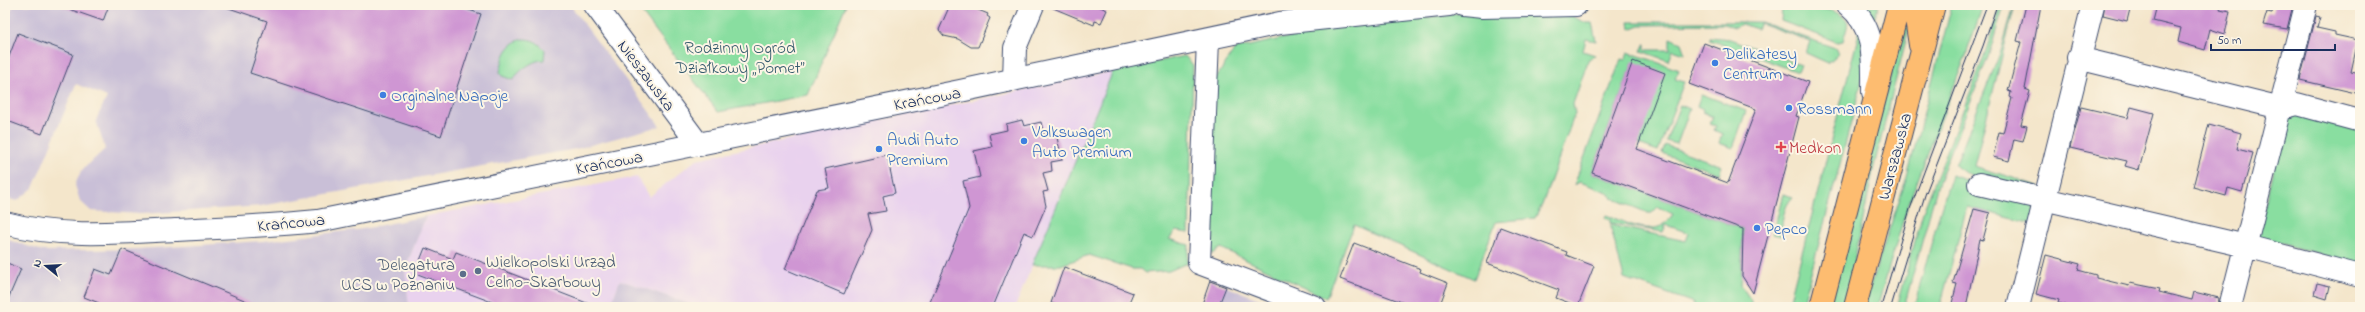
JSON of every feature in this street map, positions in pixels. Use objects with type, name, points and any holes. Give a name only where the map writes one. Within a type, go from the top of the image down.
[{"type":"main road","points":[[1921,52],[1943,5]]},
{"type":"main road","name":"Warszawska","points":[[1821,307],[1873,107],[1911,10]]},
{"type":"main road","points":[[1911,10],[1921,52]]},
{"type":"main road","name":"Warszawska","points":[[1855,307],[1921,52]]},
{"type":"street","name":"Nieszawska","points":[[595,5],[699,145]]},
{"type":"street","points":[[1014,80],[1015,48],[1033,5]]},
{"type":"street","name":"Krańcowa","points":[[5,223],[58,233],[287,224],[346,216],[523,178],[699,145],[1208,40],[1283,14],[1449,5]]},
{"type":"street","points":[[1462,5],[1576,5]]},
{"type":"street","points":[[1848,5],[1862,20],[1871,39],[1873,49],[1873,107]]},
{"type":"street","points":[[2018,307],[2078,58],[2093,5]]},
{"type":"street","points":[[2230,307],[2306,5]]},
{"type":"street","points":[[1208,40],[1199,263],[1315,307]]},
{"type":"street","points":[[2078,58],[2281,108],[2298,104],[2360,121]]},
{"type":"street","points":[[1979,184],[2246,246],[2360,276]]},
{"type":"shaded area","points":[[13,5],[570,5],[660,126],[576,149],[261,206],[141,214],[91,211],[80,201],[75,185],[81,171],[105,149],[96,120],[107,97],[76,84],[33,188],[17,201],[5,198],[5,26]]},
{"type":"shaded area","points":[[1113,71],[1015,307],[698,307],[620,280],[610,307],[409,307],[405,269],[426,216],[637,177],[649,197],[697,159]]},
{"type":"shaded area","points":[[426,216],[405,269],[409,307],[5,307],[5,239],[43,251],[138,249],[263,241],[363,229]]},
{"type":"shaded area","points":[[620,280],[698,307],[610,307]]},
{"type":"shaded area","points":[[1211,281],[1281,307],[1201,307]]},
{"type":"green space","name":"Rodzinny Ogród Działkowy „Pomet”","points":[[636,5],[846,5],[808,95],[718,112]]},
{"type":"green space","points":[[1866,5],[1879,5],[1873,22],[1864,12]]},
{"type":"green space","points":[[1952,5],[1983,5],[1966,55],[1907,208],[1877,307],[1863,307],[1907,177]]},
{"type":"green space","points":[[2001,5],[2004,5],[1988,57],[1938,184],[1904,307],[1897,307],[1923,212],[1982,62]]},
{"type":"green space","points":[[2014,5],[1974,166],[2039,186],[2041,189],[1984,181],[1964,172],[1955,165],[2001,51]]},
{"type":"green space","points":[[1814,7],[1832,11],[1845,18],[1847,21],[1847,26],[1843,41],[1837,42],[1781,21],[1782,9]]},
{"type":"green space","points":[[1490,10],[1572,16],[1586,23],[1592,23],[1596,41],[1586,39],[1583,51],[1595,55],[1588,61],[1573,104],[1575,113],[1542,205],[1535,218],[1496,222],[1474,279],[1354,225],[1326,298],[1221,248],[1212,254],[1208,242],[1214,81],[1235,49],[1331,28]]},
{"type":"green space","points":[[1905,21],[1909,28],[1874,166],[1845,307],[1829,307]]},
{"type":"green space","points":[[1629,22],[1761,22],[1835,48],[1838,54],[1828,63],[1806,53],[1810,41],[1760,23],[1757,29],[1742,24],[1735,27],[1724,24],[1640,25],[1630,29]]},
{"type":"green space","points":[[1860,29],[1864,65],[1861,85],[1802,307],[1788,307]]},
{"type":"green space","points":[[1710,37],[1730,39],[1801,65],[1798,72],[1710,40]]},
{"type":"green space","points":[[1670,38],[1681,43],[1685,54],[1673,50],[1669,61],[1641,51],[1645,43],[1645,50],[1670,50]]},
{"type":"green space","points":[[522,39],[532,40],[538,43],[545,50],[544,60],[536,61],[527,66],[513,80],[502,76],[500,72],[502,61],[506,52],[512,45]]},
{"type":"green space","points":[[1628,52],[1679,70],[1675,79],[1684,82],[1658,151],[1639,144],[1633,62],[1592,173],[1743,229],[1741,286],[1751,300],[1751,307],[1693,307],[1694,303],[1624,278],[1610,225],[1686,241],[1689,233],[1666,225],[1663,232],[1610,223],[1610,220],[1605,218],[1606,215],[1642,228],[1660,227],[1667,222],[1673,214],[1658,207],[1652,213],[1648,213],[1612,198],[1607,192],[1580,182],[1574,185],[1621,59],[1625,60]]},
{"type":"green space","points":[[1185,56],[1193,65],[1189,233],[1176,231],[1169,239],[1189,245],[1187,263],[1169,271],[1145,273],[1140,269],[1132,269],[1089,255],[1061,265],[1032,265],[1113,71]]},
{"type":"green space","points":[[1701,94],[1746,111],[1733,148],[1719,143],[1722,134],[1714,130],[1716,126],[1710,124],[1713,117],[1702,112],[1703,109],[1697,106]]},
{"type":"green space","points":[[1680,105],[1690,109],[1677,144],[1666,141]]},
{"type":"green space","points":[[2286,111],[2360,129],[2360,265],[2264,239],[2258,236]]},
{"type":"green space","points":[[1665,145],[1722,166],[1719,174],[1662,153]]},
{"type":"green space","points":[[1952,175],[1984,187],[2035,200],[2033,224],[1967,207],[1940,307],[1914,307],[1941,208]]},
{"type":"green space","points":[[1783,194],[1793,197],[1785,210],[1782,221],[1782,236],[1773,234]]},
{"type":"building","points":[[64,5],[109,5],[103,21],[63,7]]},
{"type":"building","points":[[226,5],[454,5],[481,14],[441,136],[250,73],[267,21],[226,7]]},
{"type":"building","points":[[950,5],[966,5],[988,14],[987,16],[990,18],[978,47],[971,47],[958,39],[944,36],[939,30]]},
{"type":"building","points":[[1046,5],[1096,5],[1107,10],[1101,23],[1095,21],[1094,25]]},
{"type":"building","points":[[2026,5],[2041,5],[2025,89],[2030,91],[2021,125],[2027,126],[2023,141],[2014,139],[2009,161],[1993,157],[1999,132],[2003,133],[2012,98],[2010,97],[2011,92],[2008,91],[2021,42],[2017,41]]},
{"type":"building","points":[[2105,5],[2131,5],[2127,21],[2103,15]]},
{"type":"building","points":[[2157,5],[2221,5],[2220,9],[2230,11],[2225,34],[2210,29],[2205,50],[2178,42],[2181,28],[2153,21]]},
{"type":"building","points":[[2274,5],[2293,5],[2287,29],[2263,25],[2267,12],[2272,13]]},
{"type":"building","points":[[2316,16],[2320,17],[2317,28],[2335,32],[2335,35],[2358,40],[2351,72],[2360,74],[2360,94],[2300,80]]},
{"type":"building","points":[[18,33],[73,54],[42,134],[5,120],[5,67]]},
{"type":"building","points":[[1704,43],[1808,82],[1796,116],[1799,117],[1753,293],[1742,276],[1743,229],[1592,173],[1633,61],[1665,73],[1637,149],[1728,183],[1756,109],[1689,84]]},
{"type":"building","points":[[2081,107],[2128,118],[2131,107],[2154,113],[2139,170],[2125,166],[2127,161],[2070,148]]},
{"type":"building","points":[[1022,120],[1024,126],[1041,122],[1044,136],[1056,133],[1062,160],[1051,162],[1052,171],[1043,173],[1048,191],[1043,192],[1046,206],[1033,236],[1024,232],[993,307],[928,307],[969,208],[963,181],[980,177],[974,151],[992,147],[989,134],[1007,130],[1006,124]]},
{"type":"building","points":[[2209,124],[2241,133],[2237,149],[2253,153],[2242,192],[2228,188],[2226,196],[2193,187]]},
{"type":"building","points":[[887,155],[895,193],[883,196],[886,211],[868,214],[872,230],[844,294],[785,269],[817,190],[829,188],[825,169]]},
{"type":"building","points":[[1974,209],[1990,213],[1983,240],[1980,239],[1966,307],[1951,307],[1957,284],[1953,283]]},
{"type":"building","points":[[1500,227],[1567,252],[1566,255],[1594,266],[1578,306],[1556,298],[1559,290],[1487,263]]},
{"type":"building","points":[[1354,243],[1421,269],[1420,272],[1448,283],[1439,307],[1415,307],[1340,279]]},
{"type":"building","name":"Wielkopolski Urząd Celno-Skarbowy","points":[[425,248],[453,259],[456,252],[597,307],[505,307],[415,273]]},
{"type":"building","points":[[122,249],[261,307],[97,307],[99,303],[84,297],[95,269],[111,275]]},
{"type":"building","points":[[2046,255],[2080,264],[2078,270],[2096,275],[2096,278],[2129,286],[2130,283],[2160,289],[2159,292],[2192,300],[2194,292],[2219,298],[2218,307],[2072,307],[2058,303],[2059,300],[2036,294]]},
{"type":"building","points":[[5,262],[21,269],[5,306]]},
{"type":"building","points":[[1064,267],[1133,293],[1127,307],[1061,307],[1051,303]]},
{"type":"building","points":[[1210,281],[1226,287],[1218,307],[1201,307]]},
{"type":"building","points":[[2317,283],[2330,286],[2327,299],[2314,295]]},
{"type":"tram line","points":[[1881,307],[1910,209],[1987,5]]},
{"type":"tram line","points":[[1891,307],[1925,195],[1983,46],[1997,5]]},
{"type":"place","name":"Delikatesy Centrum","points":[[1715,63]]},
{"type":"place","name":"Orginalne Napoje","points":[[383,95]]},
{"type":"place","name":"Rossmann","points":[[1789,108]]},
{"type":"place","name":"Volkswagen Auto Premium","points":[[1024,141]]},
{"type":"place","name":"Medkon","points":[[1781,147]]},
{"type":"place","name":"Audi Auto Premium","points":[[879,149]]},
{"type":"place","name":"Pepco","points":[[1757,228]]},
{"type":"place","name":"Wielkopolski Urząd Celno-Skarbowy","points":[[478,271]]},
{"type":"place","name":"Delegatura UCS w Poznaniu","points":[[463,274]]}]
